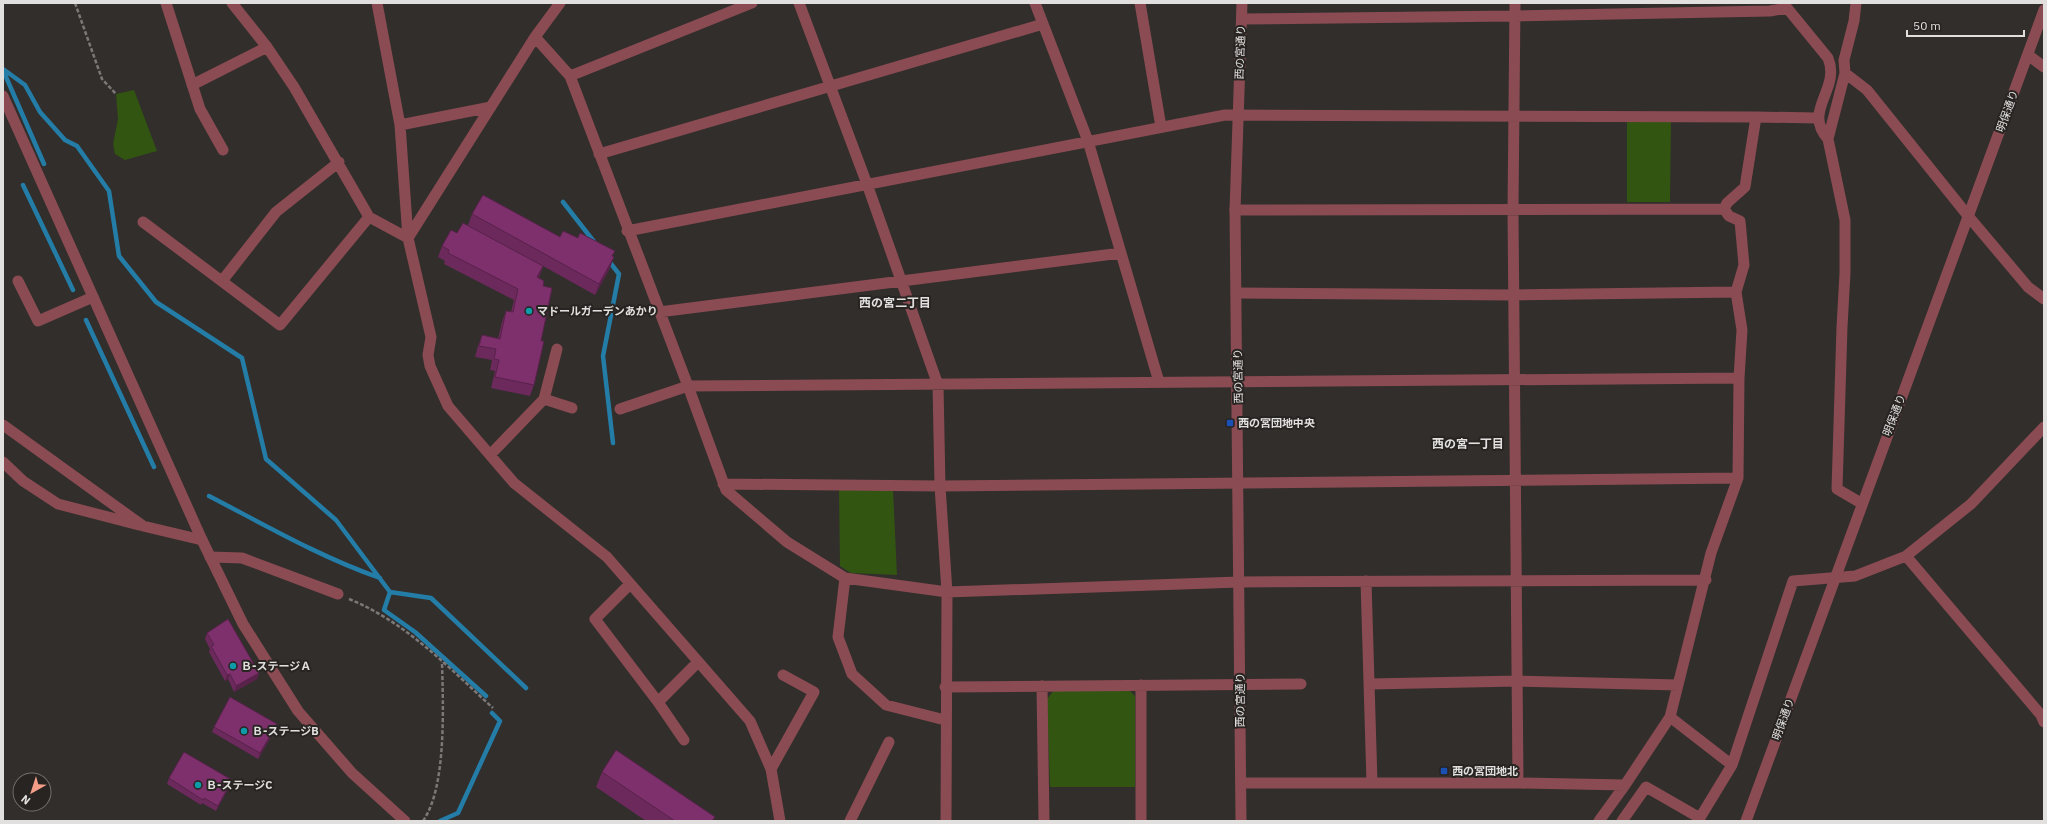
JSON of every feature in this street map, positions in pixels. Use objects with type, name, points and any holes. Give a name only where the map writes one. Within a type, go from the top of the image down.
[{"type":"street","points":[[166,3],[200,109],[223,150]]},
{"type":"street","points":[[232,3],[267,47],[294,87],[339,162],[369,217],[408,238]]},
{"type":"street","points":[[377,3],[400,125],[408,238],[430,337],[428,355],[430,366],[448,406],[514,483],[607,557],[750,721],[771,769],[780,821]]},
{"type":"street","points":[[408,238],[535,37],[560,3]]},
{"type":"street","points":[[570,76],[752,3]]},
{"type":"street","points":[[799,3],[867,184],[938,385],[940,486],[947,592],[945,687],[946,821]]},
{"type":"street","points":[[1035,3],[1088,141],[1159,382]]},
{"type":"street","points":[[1140,3],[1161,127]]},
{"type":"street","name":"西の宮通り","points":[[1241,821],[1238,381],[1235,210],[1242,3]]},
{"type":"street","points":[[1515,3],[1513,210],[1518,580],[1518,783]]},
{"type":"street","points":[[1856,3],[1854,21],[1844,60],[1845,73],[1828,139],[1845,220],[1845,273],[1837,489],[1861,503]]},
{"type":"street","points":[[1242,19],[1770,11],[1785,6],[1828,58],[1832,67],[1832,75],[1817,118],[1823,133],[1828,139]]},
{"type":"street","name":"明保通り","points":[[1746,821],[1861,503],[1969,218],[2044,10]]},
{"type":"street","points":[[599,154],[1043,24]]},
{"type":"street","points":[[535,37],[570,76],[726,490],[787,542],[845,578],[947,592],[1239,582],[1706,580]]},
{"type":"street","points":[[192,85],[267,47]]},
{"type":"street","points":[[2028,55],[2044,67]]},
{"type":"street","points":[[1845,73],[1868,90],[1969,218],[2028,287],[2044,299]]},
{"type":"street","points":[[3,96],[202,540],[243,624],[298,711],[352,773],[405,821]]},
{"type":"street","points":[[400,125],[491,107]]},
{"type":"street","points":[[628,231],[1225,115],[1756,116],[1817,118]]},
{"type":"street","points":[[1724,209],[1727,204],[1745,187],[1756,116]]},
{"type":"street","points":[[222,281],[276,212],[339,162]]},
{"type":"street","points":[[1235,210],[1724,209]]},
{"type":"street","points":[[1599,821],[1670,717],[1706,580],[1711,553],[1738,478],[1739,378],[1742,330],[1736,292],[1744,265],[1740,221],[1729,216],[1724,209]]},
{"type":"street","points":[[143,222],[280,325],[369,217]]},
{"type":"street","points":[[659,312],[1121,253]]},
{"type":"street","points":[[18,281],[38,321],[93,297]]},
{"type":"street","points":[[1237,293],[1514,295],[1736,292]]},
{"type":"street","points":[[490,455],[544,399],[557,349]]},
{"type":"street","points":[[620,409],[688,386],[1739,378]]},
{"type":"street","points":[[544,399],[572,408]]},
{"type":"street","points":[[3,425],[83,481],[143,526]]},
{"type":"street","points":[[1622,821],[1646,787],[1699,820],[1732,765],[1793,581],[1855,576],[1906,556],[1971,504],[2044,427]]},
{"type":"street","points":[[3,462],[23,481],[58,504],[202,540]]},
{"type":"street","points":[[723,484],[940,486],[1238,481],[1738,478]]},
{"type":"street","points":[[1906,556],[2041,715],[2044,722]]},
{"type":"street","points":[[210,557],[242,558],[338,594]]},
{"type":"street","points":[[845,578],[838,637],[852,674],[886,705],[945,720]]},
{"type":"street","points":[[1366,581],[1372,783]]},
{"type":"street","points":[[630,584],[595,619],[658,702],[684,740]]},
{"type":"street","points":[[658,702],[698,662]]},
{"type":"street","points":[[771,769],[814,692],[783,675]]},
{"type":"street","points":[[1370,684],[1518,681],[1678,685]]},
{"type":"street","points":[[945,687],[1301,684]]},
{"type":"street","points":[[1141,685],[1141,821]]},
{"type":"street","points":[[1042,686],[1044,821]]},
{"type":"street","points":[[1670,717],[1732,765]]},
{"type":"street","points":[[850,821],[889,742]]},
{"type":"street","points":[[1241,783],[1518,783],[1625,785]]},
{"type":"path","points":[[75,3],[102,79],[116,94]]},
{"type":"path","points":[[338,594],[366,606],[396,624],[442,662],[493,708]]},
{"type":"path","points":[[423,821],[432,802],[438,778],[443,708],[442,662]]},
{"type":"green space","points":[[134,90],[157,151],[125,160],[115,154],[113,144],[118,119],[116,94]]},
{"type":"green space","points":[[1671,119],[1670,202],[1627,202],[1627,121]]},
{"type":"green space","points":[[893,489],[897,575],[851,573],[840,566],[839,490]]},
{"type":"green space","points":[[1055,689],[1130,691],[1135,696],[1135,787],[1050,787],[1047,699]]},
{"type":"building","points":[[483,195],[560,237],[563,231],[578,238],[580,233],[615,251],[612,256],[614,257],[599,284],[472,214]]},
{"type":"building","name":"マドールガーデンあかり","points":[[463,223],[543,266],[537,277],[544,281],[543,286],[552,288],[541,341],[544,341],[534,385],[495,377],[499,360],[494,359],[496,349],[479,346],[482,335],[500,339],[506,311],[513,312],[518,289],[448,253],[449,250],[442,246],[451,230],[457,233]]},
{"type":"building","name":"Ｂ‐ステージＡ","points":[[228,619],[259,673],[236,686],[230,674],[227,675],[211,646],[214,645],[207,633]]},
{"type":"building","name":"Ｂ‐ステージB","points":[[230,697],[277,724],[260,753],[214,727]]},
{"type":"building","points":[[616,750],[715,817],[712,821],[675,821],[602,772]]},
{"type":"building","name":"Ｂ‐ステージC","points":[[184,752],[232,780],[218,806],[204,798],[203,800],[169,778]]},
{"type":"waterway","points":[[3,69],[25,85],[40,112],[65,140],[77,146],[109,191],[119,256],[156,302],[242,358],[266,459],[336,520],[390,592],[431,598],[526,688]]},
{"type":"waterway","points":[[3,70],[44,164]]},
{"type":"waterway","points":[[23,185],[73,290]]},
{"type":"waterway","points":[[563,202],[595,243]]},
{"type":"waterway","points":[[608,260],[619,274],[603,356],[613,443]]},
{"type":"waterway","points":[[86,320],[154,467]]},
{"type":"waterway","points":[[209,496],[314,550],[358,570],[380,578]]},
{"type":"waterway","points":[[390,592],[384,610],[415,632],[486,696]]},
{"type":"waterway","points":[[440,821],[458,813],[500,721],[492,713]]},
{"type":"place","name":"マドールガーデンあかり","points":[[529,311]]},
{"type":"place","name":"西の宮団地中央","points":[[1230,423]]},
{"type":"place","name":"Ｂ‐ステージＡ","points":[[233,666]]},
{"type":"place","name":"Ｂ‐ステージB","points":[[244,731]]},
{"type":"place","name":"西の宮団地北","points":[[1444,771]]},
{"type":"place","name":"Ｂ‐ステージC","points":[[198,785]]},
{"type":"district","name":"西の宮二丁目","points":[[895,302]]},
{"type":"district","name":"西の宮一丁目","points":[[1468,443]]}]
